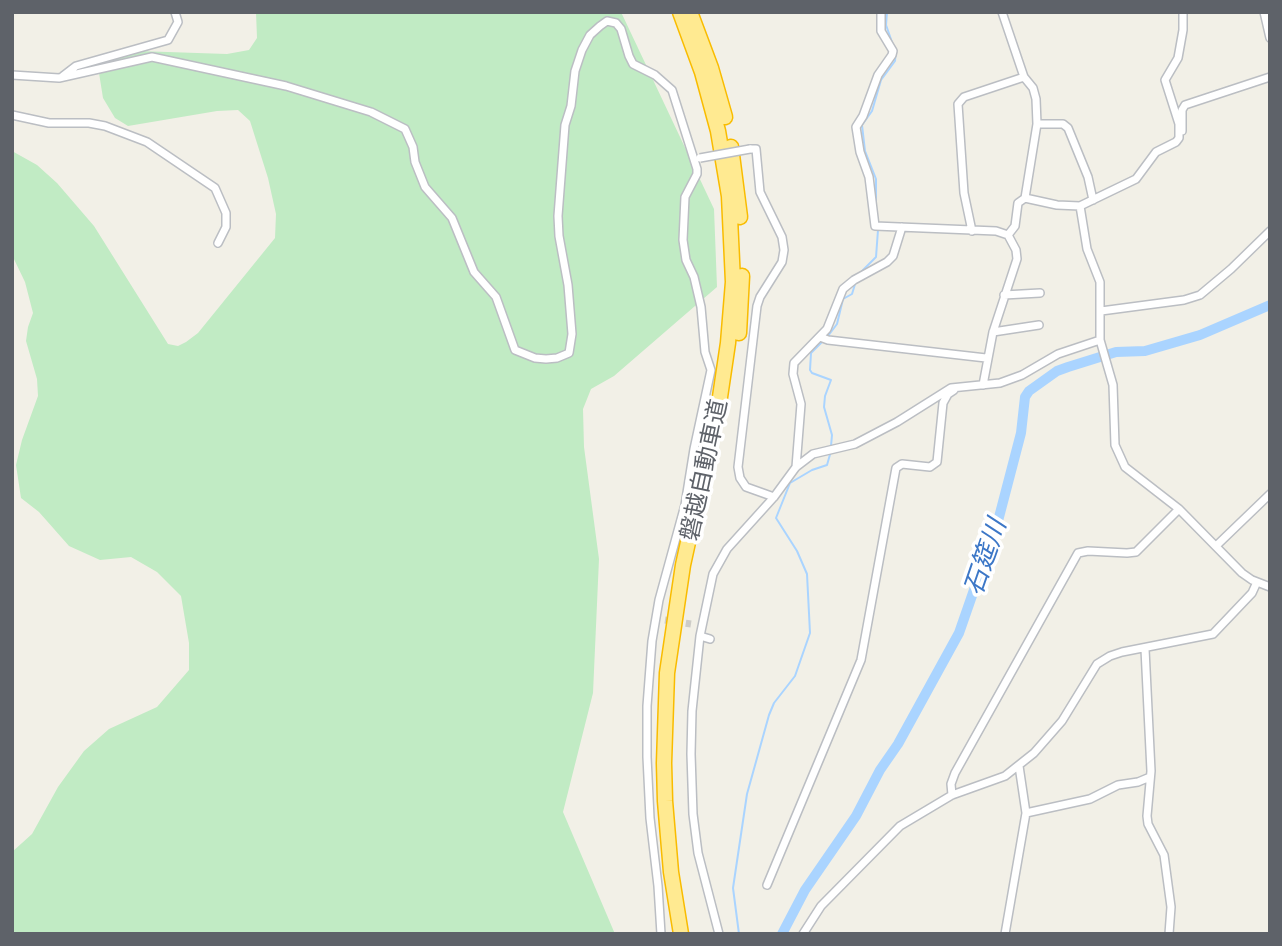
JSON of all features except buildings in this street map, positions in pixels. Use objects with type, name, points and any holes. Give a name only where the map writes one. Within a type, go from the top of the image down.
[{"type":"highway","name":"磐越自動車道","points":[[680,12],[702,72],[718,131],[729,196],[733,282],[720,397],[683,565],[667,673],[665,801],[671,872],[681,934]]},
{"type":"highway","name":"磐越自動車道","points":[[690,934],[680,870],[674,798],[676,673],[690,578],[730,396],[738,341],[742,282],[738,194],[727,129],[711,68],[691,12]]},
{"type":"street","points":[[60,78],[76,66],[168,40],[178,22],[175,12]]},
{"type":"street","points":[[881,12],[881,31],[893,51],[878,75],[863,116],[856,127],[860,152],[869,177],[875,226],[996,231],[1009,235]]},
{"type":"street","points":[[1002,12],[1024,77],[1035,94],[1037,124],[1025,198],[1018,203],[1015,226],[1009,235]]},
{"type":"street","points":[[1179,135],[1179,124],[1165,80],[1177,61],[1183,30],[1183,12]]},
{"type":"street","points":[[1264,12],[1270,38]]},
{"type":"street","points":[[12,75],[60,78],[152,57],[286,86],[371,112],[405,129],[425,187],[452,218],[474,272],[496,297],[515,350],[535,358],[557,358],[569,353],[572,334],[558,216],[565,125],[571,106],[575,71],[590,35],[607,21],[616,23],[621,29],[633,64],[656,75],[672,90],[697,159],[697,174],[685,197],[682,240],[701,307],[705,352],[711,370],[685,505],[654,620],[647,706],[647,757],[661,934]]},
{"type":"street","points":[[972,231],[964,193],[958,104],[966,96],[1024,77]]},
{"type":"street","points":[[1025,198],[1057,205],[1080,206],[1136,179],[1156,152],[1177,141],[1183,127],[1182,110],[1185,105],[1270,77]]},
{"type":"street","points":[[12,115],[49,123],[89,122],[147,142],[215,188],[226,213],[226,227],[218,243]]},
{"type":"street","points":[[1037,124],[1063,124],[1068,128],[1088,177],[1093,200]]},
{"type":"street","points":[[697,159],[756,149],[760,192],[782,237],[782,262],[758,300],[738,467],[740,478],[746,487],[774,497]]},
{"type":"street","points":[[1080,206],[1087,248],[1100,282],[1102,342],[1114,396],[1115,441],[1119,457],[1133,474],[1179,509],[1242,572],[1270,587]]},
{"type":"street","points":[[796,467],[801,404],[794,381],[793,366],[833,319],[839,296],[844,289],[854,280],[887,262],[892,256],[901,227]]},
{"type":"street","points":[[1101,312],[1184,300],[1200,295],[1270,231]]},
{"type":"street","points":[[982,384],[993,332],[1017,256],[1009,235]]},
{"type":"street","points":[[1004,296],[1040,293]]},
{"type":"street","points":[[993,332],[1039,326]]},
{"type":"street","points":[[820,337],[986,358]]},
{"type":"street","points":[[719,934],[698,853],[693,814],[692,711],[701,625],[713,574],[727,549],[774,497],[796,467],[813,454],[855,444],[897,422],[940,393],[960,386],[1000,383],[1022,375],[1058,354],[1102,342]]},
{"type":"street","points":[[767,885],[861,660],[896,468],[904,464],[930,467],[937,462],[943,403],[948,394],[960,386]]},
{"type":"street","points":[[1216,546],[1270,494]]},
{"type":"street","points":[[953,795],[951,784],[955,773],[1078,554],[1088,551],[1127,554],[1136,552],[1179,509]]},
{"type":"street","points":[[803,934],[816,911],[891,834],[910,819],[953,795],[1000,778],[1019,766],[1053,733],[1097,664],[1110,656],[1196,639],[1217,632],[1241,602],[1252,593],[1257,582]]},
{"type":"street","points":[[654,620],[665,620]]},
{"type":"street","points":[[691,624],[701,625]]},
{"type":"street","points":[[700,636],[710,639]]},
{"type":"street","points":[[1145,649],[1150,777],[1147,819],[1164,855],[1170,898],[1170,934]]},
{"type":"street","points":[[1005,934],[1026,813],[1019,766]]},
{"type":"street","points":[[1026,813],[1083,801],[1118,785],[1150,777]]},
{"type":"green space","points":[[256,12],[621,12],[714,209],[717,287],[614,376],[591,389],[583,409],[584,447],[599,559],[593,693],[563,812],[615,934],[12,934],[12,852],[32,834],[58,787],[84,751],[109,729],[157,707],[189,670],[189,643],[181,596],[157,572],[131,557],[100,560],[69,546],[39,512],[21,498],[16,465],[38,396],[37,379],[26,341],[33,313],[25,282],[12,255],[12,151],[37,165],[57,183],[94,226],[168,344],[178,346],[186,342],[198,333],[275,238],[276,214],[250,121],[238,110],[128,126],[115,118],[103,98],[99,73],[110,59],[138,51],[227,54],[249,50],[257,38]]},
{"type":"waterway","points":[[887,12],[886,25],[893,45]]},
{"type":"waterway","points":[[876,204],[876,179],[865,151],[862,125],[872,111],[881,80],[895,61],[896,50]]},
{"type":"waterway","points":[[862,271],[876,257],[878,230]]},
{"type":"waterway","points":[[828,336],[837,324],[843,299],[852,294],[856,281]]},
{"type":"waterway","name":"石筵川","points":[[782,934],[805,890],[856,816],[959,633],[998,521],[1021,433],[1025,397],[1029,391],[1057,371],[1068,367],[1116,352],[1145,351],[1200,335],[1270,305]]},
{"type":"waterway","points":[[824,340],[811,353],[810,370],[831,380],[824,407],[832,435],[831,446]]},
{"type":"waterway","points":[[739,934],[733,888],[747,794],[769,715],[774,703],[795,676],[810,633],[807,574],[797,551],[776,518],[790,483],[827,465],[831,451]]},
{"type":"tunnel","points":[[665,620],[691,624]]}]
